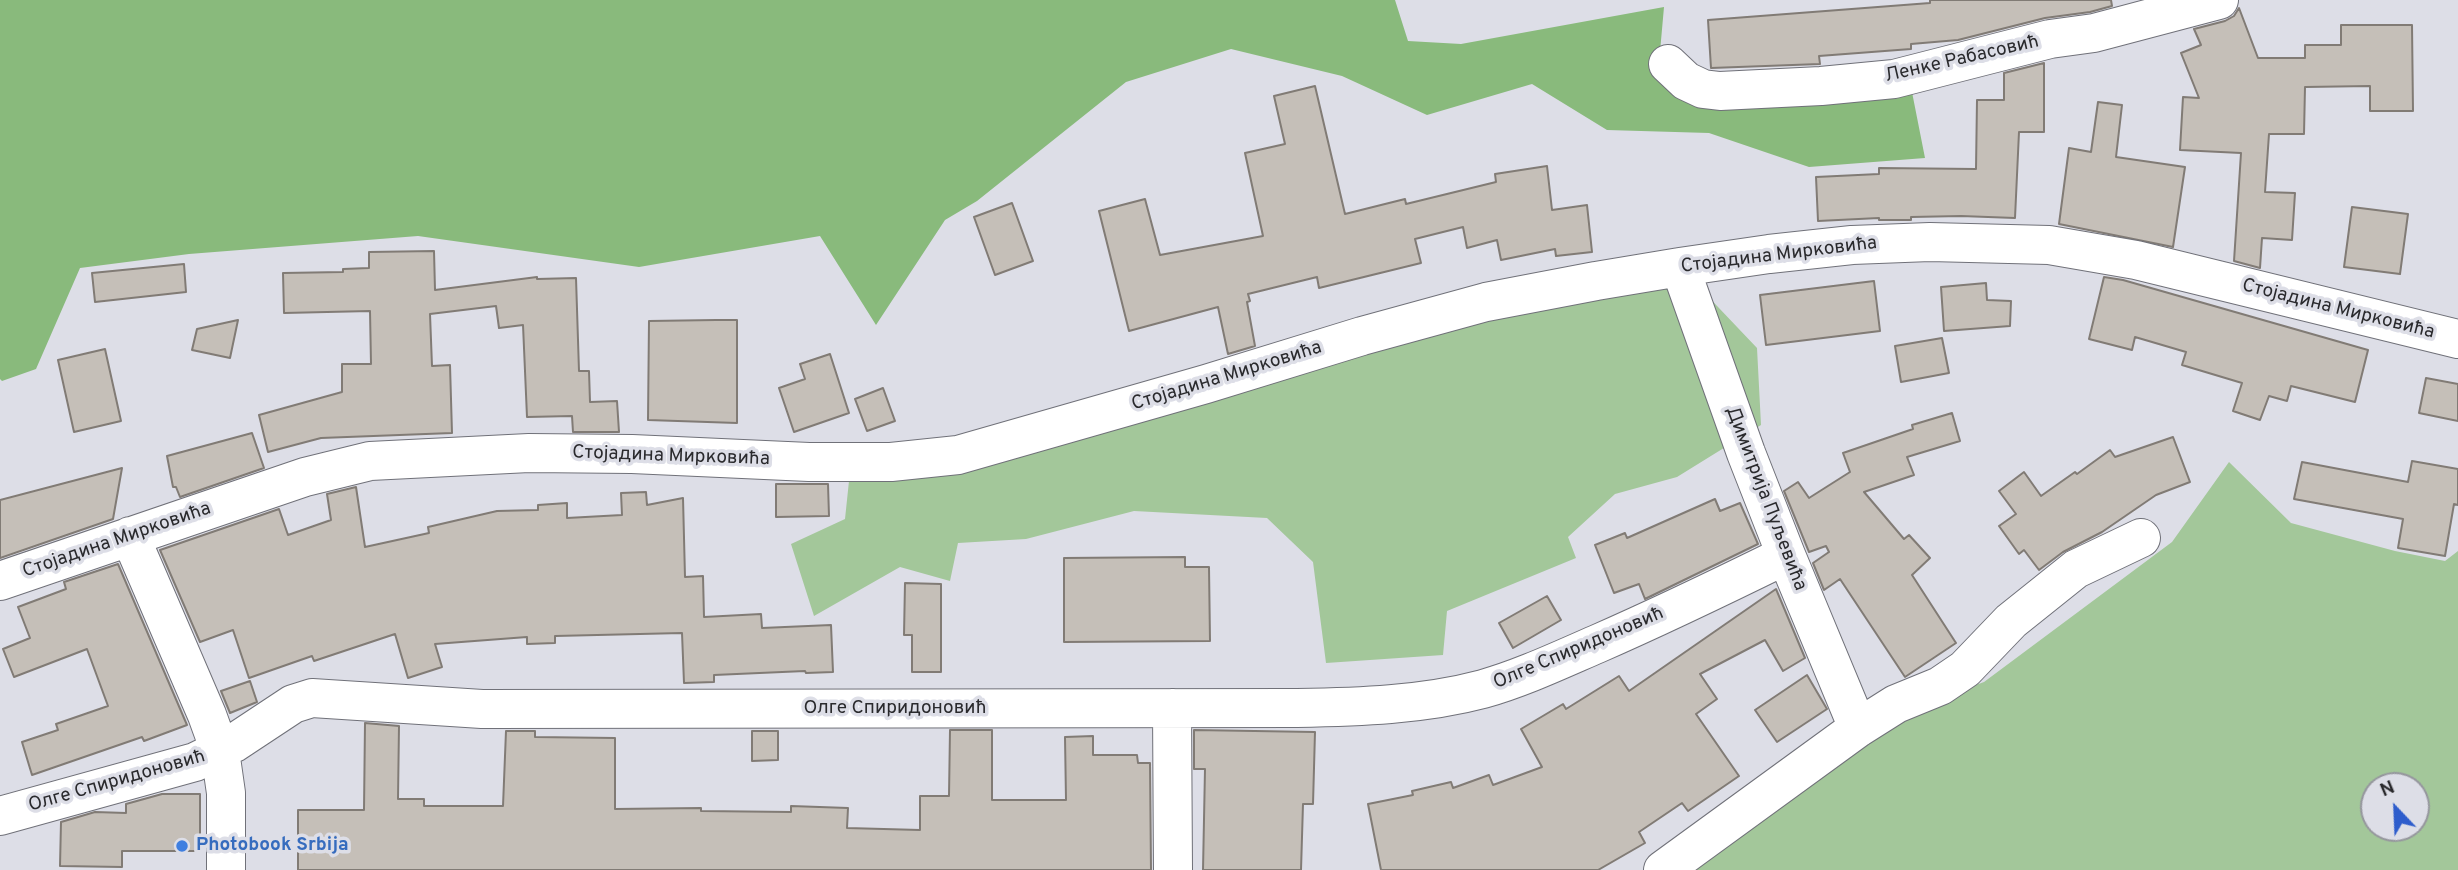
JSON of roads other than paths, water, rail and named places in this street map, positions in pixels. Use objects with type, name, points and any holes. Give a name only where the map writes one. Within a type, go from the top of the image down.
[{"type":"street","name":"Ленке Рабасовић","points":[[1668,64],[1686,81],[1703,89],[1821,86],[1894,79],[2050,39],[2094,33],[2219,0]]},
{"type":"street","name":"Стојадина Мирковића","points":[[0,581],[305,477],[370,461],[529,453],[632,454],[808,462],[891,462],[958,455],[1486,302],[1680,267],[1852,245],[1930,242],[2049,245],[2136,260],[2458,339]]},
{"type":"street","name":"Димитрија Пуљевића","points":[[1680,267],[1746,453],[1858,728]]},
{"type":"street","points":[[130,536],[220,751],[226,793],[226,870]]},
{"type":"street","points":[[1663,870],[1858,728],[1896,704],[1940,685],[1965,669],[2011,621],[2076,569],[2141,538]]},
{"type":"street","name":"Олге Спиридоновић","points":[[0,816],[195,762],[220,751],[293,704],[312,698],[482,709],[1171,708],[1354,707],[1448,696],[1483,689],[1542,668],[1688,604],[1786,555]]},
{"type":"street","points":[[1171,708],[1173,870]]},
{"type":"place","name":"Photobook Srbija","points":[[182,846]]}]
